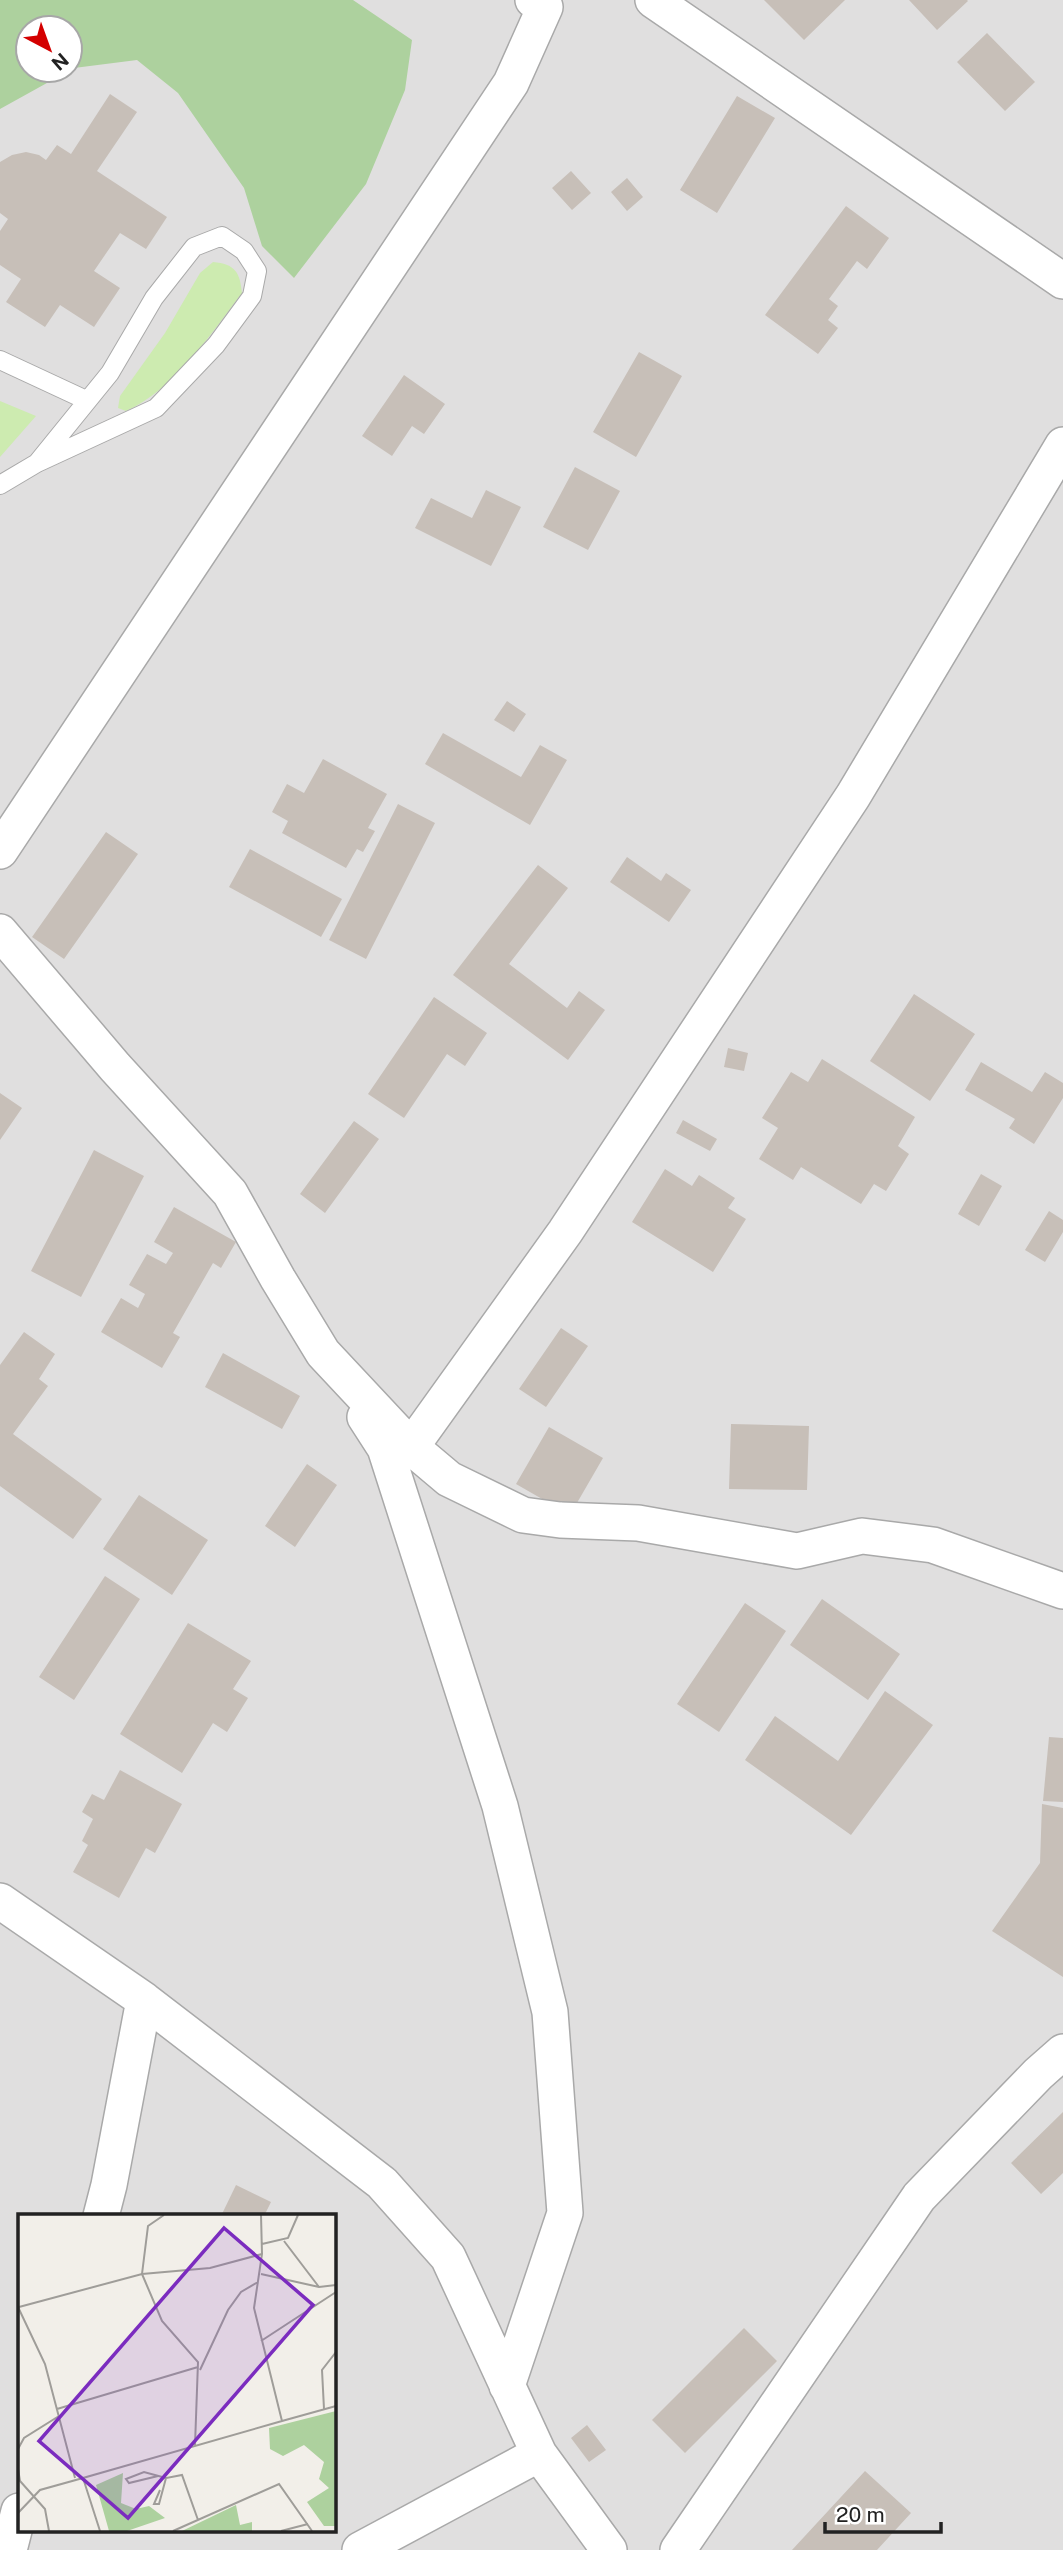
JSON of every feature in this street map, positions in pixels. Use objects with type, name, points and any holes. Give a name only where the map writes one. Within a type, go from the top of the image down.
[{"type":"street","points":[[653,0],[1063,281]]},
{"type":"street","points":[[0,851],[511,83],[543,2]]},
{"type":"street","points":[[411,1447],[565,1232],[853,796],[1063,444]]},
{"type":"street","points":[[0,932],[115,1067],[230,1193],[278,1279],[385,1448],[500,1806],[550,2012],[565,2213],[507,2386]]},
{"type":"street","points":[[323,1353],[411,1447],[449,1479],[523,1515],[560,1520],[638,1523],[797,1551],[862,1536],[933,1545],[1063,1591]]},
{"type":"street","points":[[0,1900],[144,2000],[382,2183],[448,2257],[539,2454],[609,2550]]},
{"type":"street","points":[[102,2214],[144,2000]]},
{"type":"street","points":[[678,2550],[919,2197],[1038,2074],[1063,2052]]},
{"type":"street","points":[[360,2550],[539,2454]]},
{"type":"street","points":[[9,2550],[18,2515]]},
{"type":"lane","points":[[0,485],[37,463],[156,408],[216,345],[252,296],[257,271],[244,251],[222,236],[194,247],[154,298],[110,373],[37,463]]},
{"type":"lane","points":[[0,360],[86,400]]},
{"type":"shaded area","points":[[0,0],[1063,0],[1063,2550],[0,2550]]},
{"type":"green space","points":[[0,0],[353,0],[412,40],[405,90],[366,184],[294,278],[262,246],[244,188],[178,93],[137,60],[84,67],[84,14],[14,14],[14,84],[45,84],[0,109]]},
{"type":"green space","points":[[213,262],[235,270],[242,293],[176,375],[143,402],[126,411],[118,408],[120,396],[165,333],[200,273]]},
{"type":"green space","points":[[0,401],[36,416],[0,457]]},
{"type":"building","points":[[764,0],[845,0],[804,40]]},
{"type":"building","points":[[909,0],[967,0],[968,1],[937,30]]},
{"type":"building","points":[[987,33],[1035,82],[1005,111],[957,62]]},
{"type":"building","points":[[110,94],[137,112],[97,171],[167,217],[146,249],[120,233],[94,271],[120,288],[94,327],[60,305],[45,327],[6,302],[21,279],[0,265],[0,231],[8,219],[0,213],[0,162],[12,155],[26,152],[46,160],[57,145],[71,154]]},
{"type":"building","points":[[737,96],[775,118],[717,213],[680,190]]},
{"type":"building","points":[[571,171],[591,193],[572,210],[552,188]]},
{"type":"building","points":[[627,178],[643,197],[627,211],[611,192]]},
{"type":"building","points":[[846,206],[889,238],[867,269],[857,261],[829,299],[838,306],[828,320],[838,328],[818,354],[765,315]]},
{"type":"building","points":[[639,352],[682,376],[636,457],[593,432]]},
{"type":"building","points":[[404,375],[445,404],[424,434],[412,426],[392,456],[362,436]]},
{"type":"building","points":[[575,467],[620,491],[588,550],[543,527]]},
{"type":"building","points":[[486,490],[521,507],[491,566],[415,528],[431,498],[472,518]]},
{"type":"building","points":[[507,701],[526,714],[514,732],[494,720]]},
{"type":"building","points":[[443,733],[521,777],[540,745],[567,760],[530,825],[425,764]]},
{"type":"building","points":[[323,759],[387,794],[368,828],[375,831],[363,852],[357,849],[346,868],[282,833],[288,821],[272,812],[287,784],[304,793]]},
{"type":"building","points":[[398,804],[435,823],[366,959],[329,940]]},
{"type":"building","points":[[106,832],[138,854],[64,959],[32,937]]},
{"type":"building","points":[[250,849],[342,899],[321,937],[229,887]]},
{"type":"building","points":[[627,857],[661,881],[666,873],[691,890],[669,922],[610,882]]},
{"type":"building","points":[[538,865],[568,888],[509,964],[567,1008],[579,991],[605,1010],[568,1060],[453,975]]},
{"type":"building","points":[[914,994],[975,1034],[930,1101],[870,1061]]},
{"type":"building","points":[[434,997],[487,1033],[465,1066],[447,1054],[404,1118],[368,1094]]},
{"type":"building","points":[[728,1048],[748,1053],[744,1071],[724,1067]]},
{"type":"building","points":[[822,1059],[915,1117],[898,1146],[909,1154],[886,1191],[874,1184],[861,1204],[801,1167],[793,1180],[759,1159],[778,1128],[762,1118],[791,1072],[808,1082]]},
{"type":"building","points":[[981,1062],[1032,1092],[1045,1072],[1063,1083],[1063,1098],[1034,1144],[1009,1128],[1015,1119],[965,1090]]},
{"type":"building","points":[[0,1093],[22,1108],[0,1140]]},
{"type":"building","points":[[683,1120],[717,1139],[710,1151],[676,1133]]},
{"type":"building","points":[[354,1121],[379,1139],[325,1213],[300,1194]]},
{"type":"building","points":[[94,1150],[144,1176],[81,1297],[31,1271]]},
{"type":"building","points":[[665,1169],[692,1186],[699,1175],[735,1198],[728,1208],[746,1219],[713,1272],[632,1222]]},
{"type":"building","points":[[981,1174],[1002,1186],[979,1226],[958,1214]]},
{"type":"building","points":[[174,1207],[236,1242],[221,1268],[213,1263],[173,1333],[180,1337],[162,1368],[101,1332],[121,1298],[138,1308],[145,1294],[129,1285],[147,1254],[166,1264],[173,1253],[154,1242]]},
{"type":"building","points":[[1049,1211],[1063,1220],[1063,1232],[1045,1262],[1025,1250]]},
{"type":"building","points":[[561,1328],[588,1346],[546,1407],[519,1389]]},
{"type":"building","points":[[24,1332],[55,1354],[39,1379],[48,1386],[13,1434],[102,1499],[73,1539],[0,1486],[0,1365]]},
{"type":"building","points":[[223,1353],[300,1396],[282,1429],[205,1387]]},
{"type":"building","points":[[731,1424],[809,1426],[807,1490],[729,1489]]},
{"type":"building","points":[[549,1427],[603,1458],[570,1515],[516,1484]]},
{"type":"building","points":[[307,1464],[337,1485],[295,1547],[265,1526]]},
{"type":"building","points":[[139,1495],[208,1540],[172,1595],[103,1549]]},
{"type":"building","points":[[105,1576],[140,1599],[74,1700],[39,1677]]},
{"type":"building","points":[[822,1599],[900,1654],[868,1700],[790,1645]]},
{"type":"building","points":[[745,1603],[786,1631],[719,1732],[677,1704]]},
{"type":"building","points":[[188,1623],[251,1661],[233,1689],[248,1698],[227,1732],[213,1723],[182,1773],[120,1734]]},
{"type":"building","points":[[885,1691],[933,1725],[851,1835],[745,1760],[775,1716],[838,1761]]},
{"type":"building","points":[[1049,1737],[1063,1738],[1063,1802],[1043,1801]]},
{"type":"building","points":[[120,1770],[182,1804],[155,1853],[146,1848],[119,1898],[73,1872],[88,1845],[82,1841],[93,1819],[82,1812],[92,1794],[104,1800]]},
{"type":"building","points":[[1042,1804],[1063,1808],[1063,1977],[992,1931],[1040,1863]]},
{"type":"building","points":[[1063,2112],[1063,2173],[1041,2194],[1011,2163]]},
{"type":"building","points":[[236,2185],[271,2202],[265,2214],[222,2214]]},
{"type":"building","points":[[744,2328],[777,2361],[685,2453],[652,2420]]},
{"type":"building","points":[[587,2425],[606,2450],[589,2462],[571,2438]]},
{"type":"building","points":[[865,2471],[911,2513],[877,2550],[792,2550]]}]
